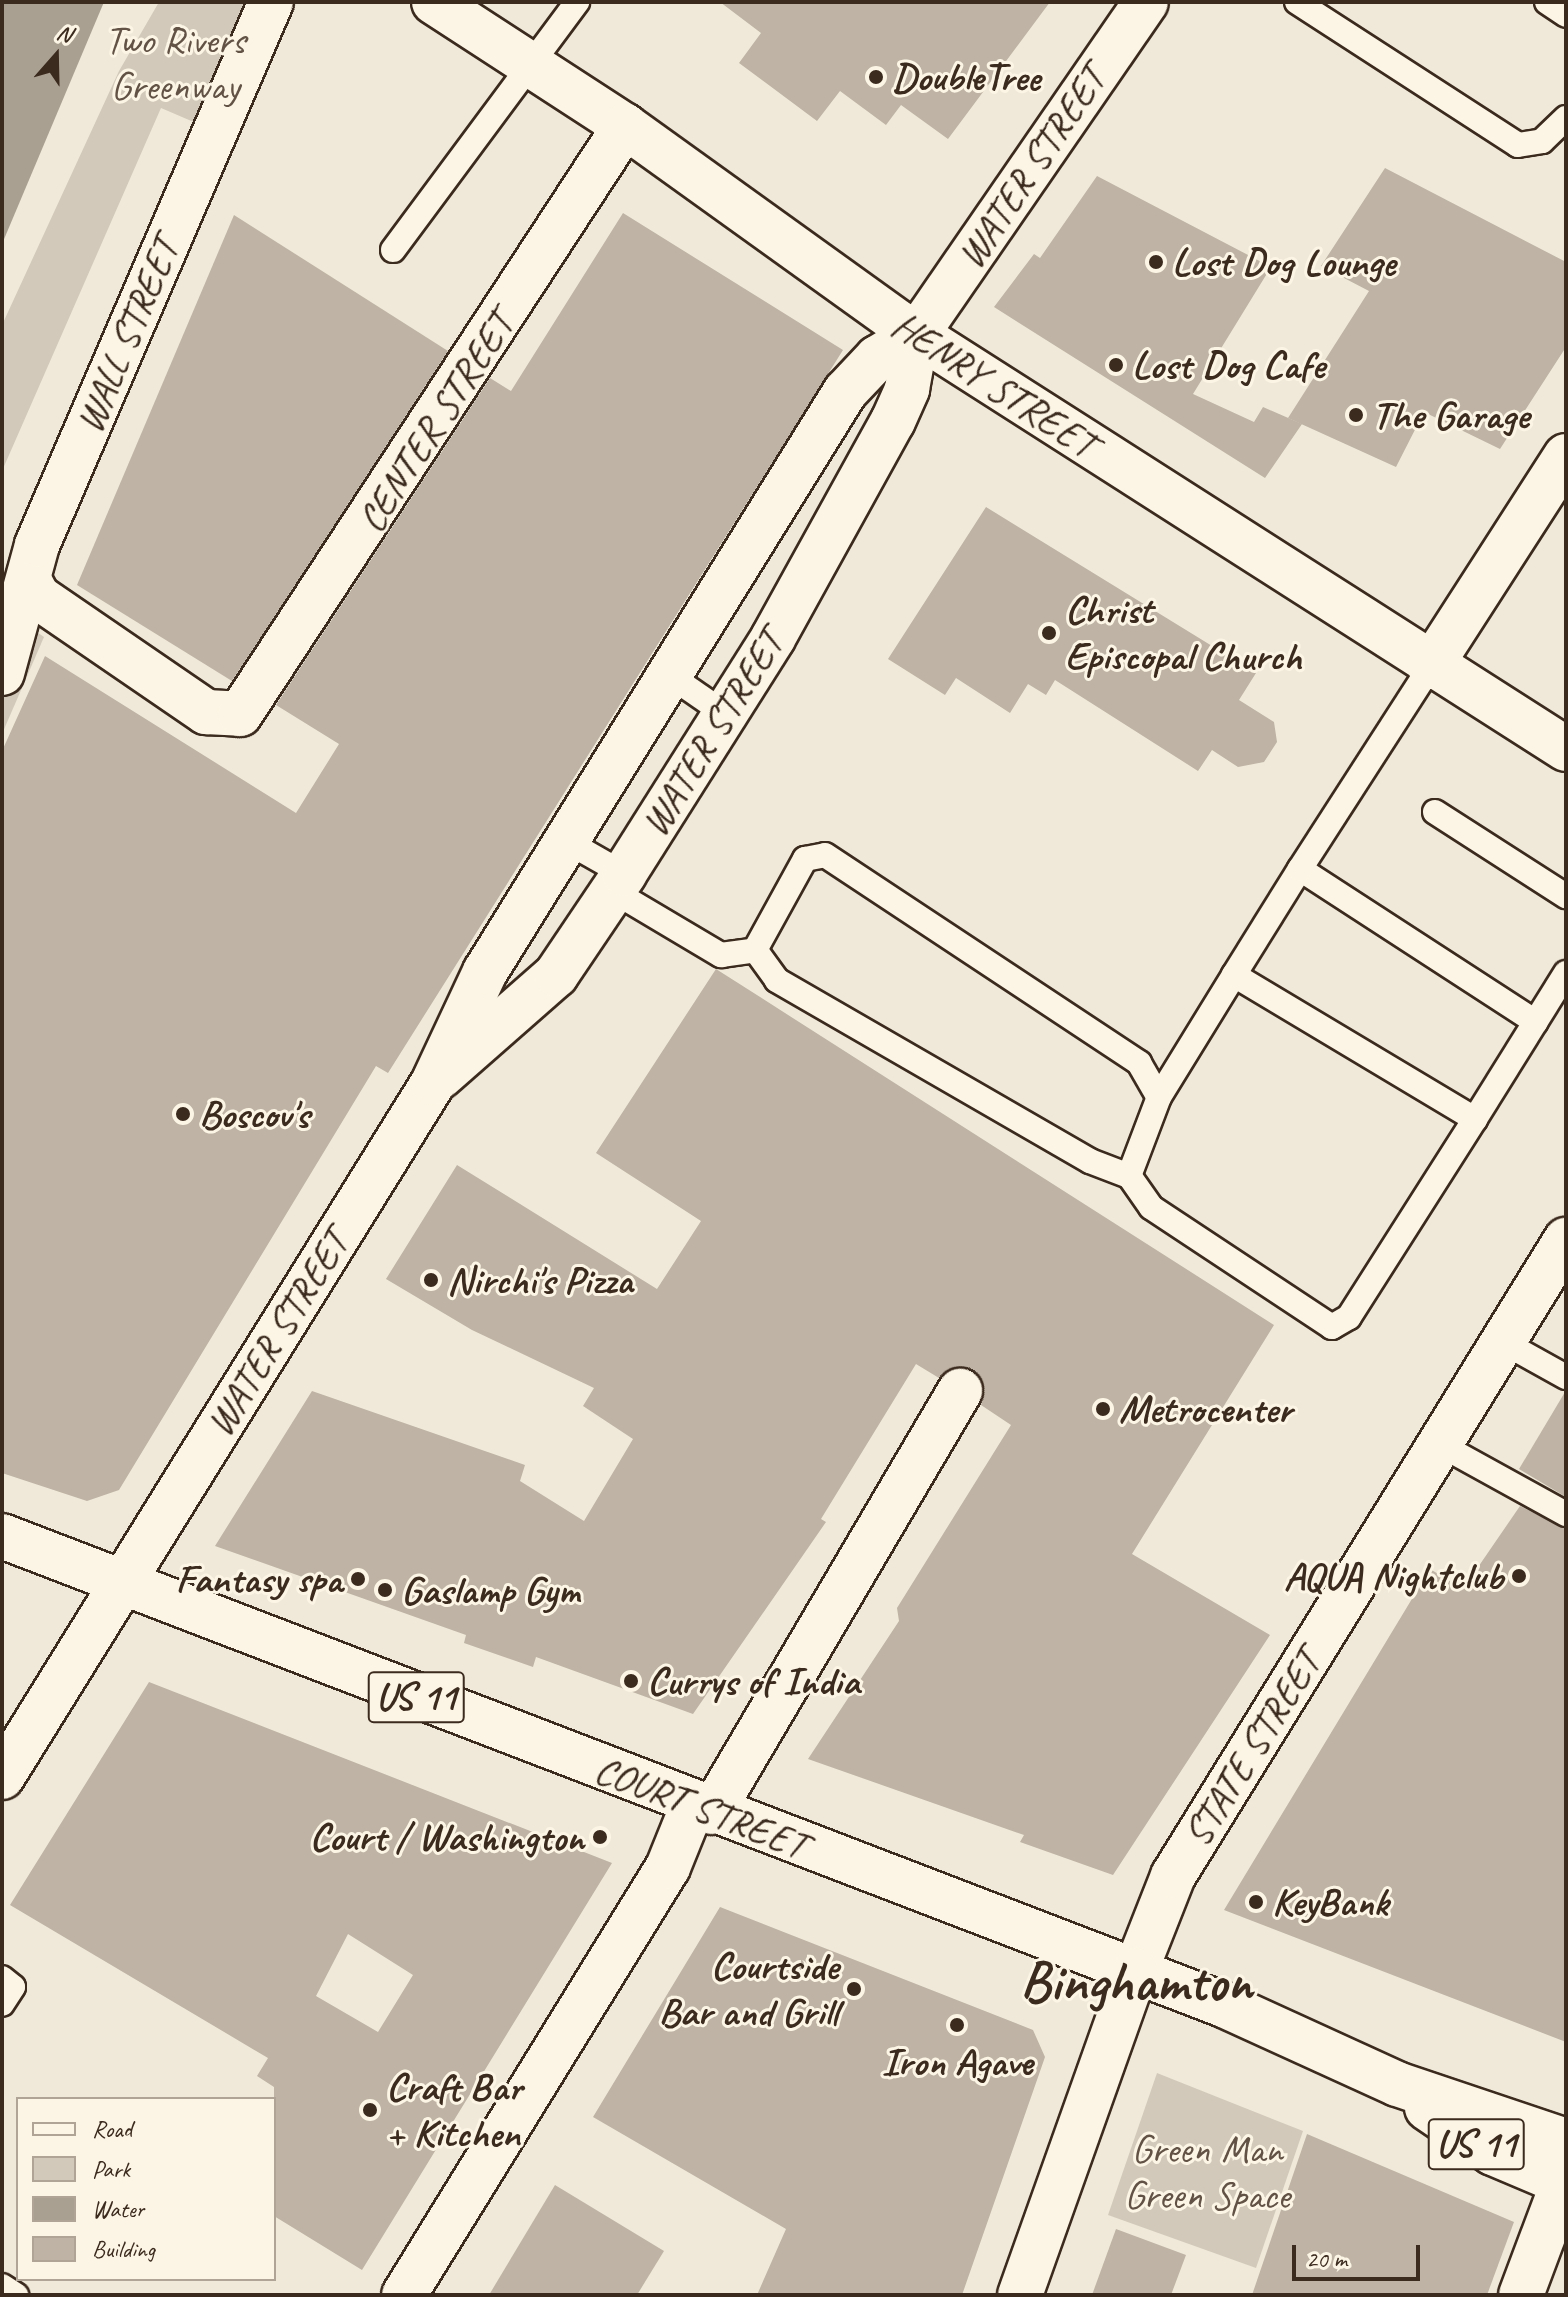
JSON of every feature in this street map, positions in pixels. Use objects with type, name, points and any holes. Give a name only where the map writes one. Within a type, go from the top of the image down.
[{"type":"street","name":"WALL STREET","points":[[2,673],[30,582],[37,545],[271,2]]},
{"type":"street","name":"HENRY STREET","points":[[434,2],[625,126],[917,334],[1430,667],[1566,749]]},
{"type":"street","name":"WATER STREET","points":[[433,1083],[535,997],[618,883],[724,713],[893,421],[907,389],[917,334],[1132,10]]},
{"type":"street","name":"CENTER STREET","points":[[30,582],[38,597],[206,712],[240,714],[625,126]]},
{"type":"street","name":"WATER STREET","points":[[2,1777],[120,1582],[433,1083],[485,972],[845,392],[877,358],[917,334]]},
{"type":"street","points":[[1430,667],[1566,456]]},
{"type":"street","name":"STATE STREET","points":[[1020,2295],[1136,1970],[1173,1876],[1566,1240]]},
{"type":"street","points":[[404,2295],[960,1391]]},
{"type":"street","name":"COURT STREET","points":[[2,1536],[702,1808],[1136,1970],[1397,2084],[1565,2170]]},
{"type":"street","points":[[1521,2295],[1565,2170]]},
{"type":"lane","points":[[393,250],[577,2]]},
{"type":"lane","points":[[1297,2],[1518,145],[1542,141],[1566,118]]},
{"type":"lane","points":[[1547,2],[1566,15]]},
{"type":"lane","points":[[1129,1176],[1159,1097],[1430,667]]},
{"type":"lane","points":[[669,675],[724,713]]},
{"type":"lane","points":[[1435,812],[1566,896]]},
{"type":"lane","points":[[566,841],[618,883],[721,955],[755,950]]},
{"type":"lane","points":[[755,950],[805,859],[825,855],[1139,1063],[1159,1097]]},
{"type":"lane","points":[[1300,869],[1536,1022]]},
{"type":"lane","points":[[755,950],[777,980],[1090,1161],[1129,1176],[1151,1207],[1332,1327],[1349,1317],[1566,973]]},
{"type":"lane","points":[[1234,975],[1475,1119]]},
{"type":"lane","points":[[1503,1342],[1566,1377]]},
{"type":"lane","points":[[1439,1444],[1566,1514]]},
{"type":"lane","points":[[2,1978],[13,1987],[2,2004]]},
{"type":"lane","points":[[2,2286],[16,2295]]},
{"type":"green space","name":"Two Rivers Greenway","points":[[159,2],[251,2],[196,123],[161,108],[2,471],[2,325],[119,71]]},
{"type":"green space","points":[[2,608],[44,637],[2,734]]},
{"type":"green space","name":"Green Man Green Space","points":[[1157,2073],[1303,2131],[1256,2268],[1108,2215]]},
{"type":"water","points":[[2,2],[104,2],[2,244]]},
{"type":"building","name":"DoubleTree","points":[[720,2],[1050,2],[948,139],[901,105],[886,125],[840,91],[817,121],[739,63],[761,33]]},
{"type":"building","points":[[1385,168],[1566,262],[1566,347],[1500,449],[1424,412],[1396,467],[1288,418],[1369,291],[1321,266]]},
{"type":"building","points":[[1097,176],[1271,267],[1193,394],[1254,422],[1263,407],[1302,424],[1265,478],[994,307],[1034,254],[1040,258]]},
{"type":"building","points":[[623,213],[843,350],[388,1073],[376,1066],[119,1490],[87,1501],[2,1473],[2,751],[45,656],[296,813],[339,744],[276,705],[490,378],[511,391]]},
{"type":"building","points":[[234,215],[448,351],[232,681],[77,585]]},
{"type":"building","name":"Christ Episcopal Church","points":[[986,507],[1256,673],[1239,700],[1274,722],[1277,742],[1264,762],[1238,767],[1212,750],[1198,771],[1055,680],[1046,695],[1028,684],[1010,713],[956,678],[945,695],[888,659]]},
{"type":"building","points":[[716,969],[1274,1325],[1132,1554],[1270,1635],[1113,1875],[1020,1842],[1024,1835],[808,1759],[899,1621],[897,1608],[1011,1425],[981,1405],[985,1390],[972,1369],[948,1369],[939,1378],[916,1364],[821,1519],[826,1522],[693,1714],[536,1657],[533,1667],[464,1643],[466,1635],[215,1546],[312,1391],[525,1465],[520,1481],[584,1521],[633,1439],[583,1406],[594,1388],[472,1330],[386,1279],[457,1165],[657,1289],[701,1221],[596,1153]]},
{"type":"building","points":[[1566,1392],[1566,1497],[1519,1469]]},
{"type":"building","points":[[1520,1506],[1566,1529],[1566,2042],[1224,1910],[1430,1569],[1463,1589]]},
{"type":"building","points":[[149,1682],[612,1863],[362,2270],[276,2217],[276,2097],[274,2087],[257,2076],[268,2058],[10,1905]],"holes":[[[348,1934],[413,1975],[378,2032],[316,1996]]]},
{"type":"building","points":[[720,1907],[1033,2030],[1045,2057],[962,2295],[757,2295],[786,2229],[593,2117]]},
{"type":"building","points":[[1307,2134],[1514,2222],[1487,2295],[1252,2295]]},
{"type":"building","points":[[555,2185],[664,2251],[637,2295],[489,2295]]},
{"type":"building","points":[[1116,2229],[1186,2255],[1171,2295],[1092,2295]]},
{"type":"place","name":"DoubleTree","points":[[876,77]]},
{"type":"place","name":"Lost Dog Lounge","points":[[1156,262]]},
{"type":"place","name":"Lost Dog Cafe","points":[[1116,365]]},
{"type":"place","name":"The Garage","points":[[1356,415]]},
{"type":"place","name":"Christ Episcopal Church","points":[[1049,633]]},
{"type":"place","name":"Boscov's","points":[[183,1114]]},
{"type":"place","name":"Nirchi's Pizza","points":[[431,1280]]},
{"type":"place","name":"Metrocenter","points":[[1103,1409]]},
{"type":"place","name":"AQUA Nightclub","points":[[1519,1576]]},
{"type":"place","name":"Fantasy spa","points":[[358,1579]]},
{"type":"place","name":"Gaslamp Gym","points":[[385,1590]]},
{"type":"place","name":"Currys of India","points":[[631,1681]]},
{"type":"place","name":"Court / Washington","points":[[600,1837]]},
{"type":"place","name":"KeyBank","points":[[1256,1902]]},
{"type":"place","name":"Courtside Bar and Grill","points":[[854,1989]]},
{"type":"place","name":"Iron Agave","points":[[957,2025]]},
{"type":"place","name":"Craft Bar + Kitchen","points":[[370,2110]]},
{"type":"district","name":"Binghamton","points":[[1136,1982]]}]
